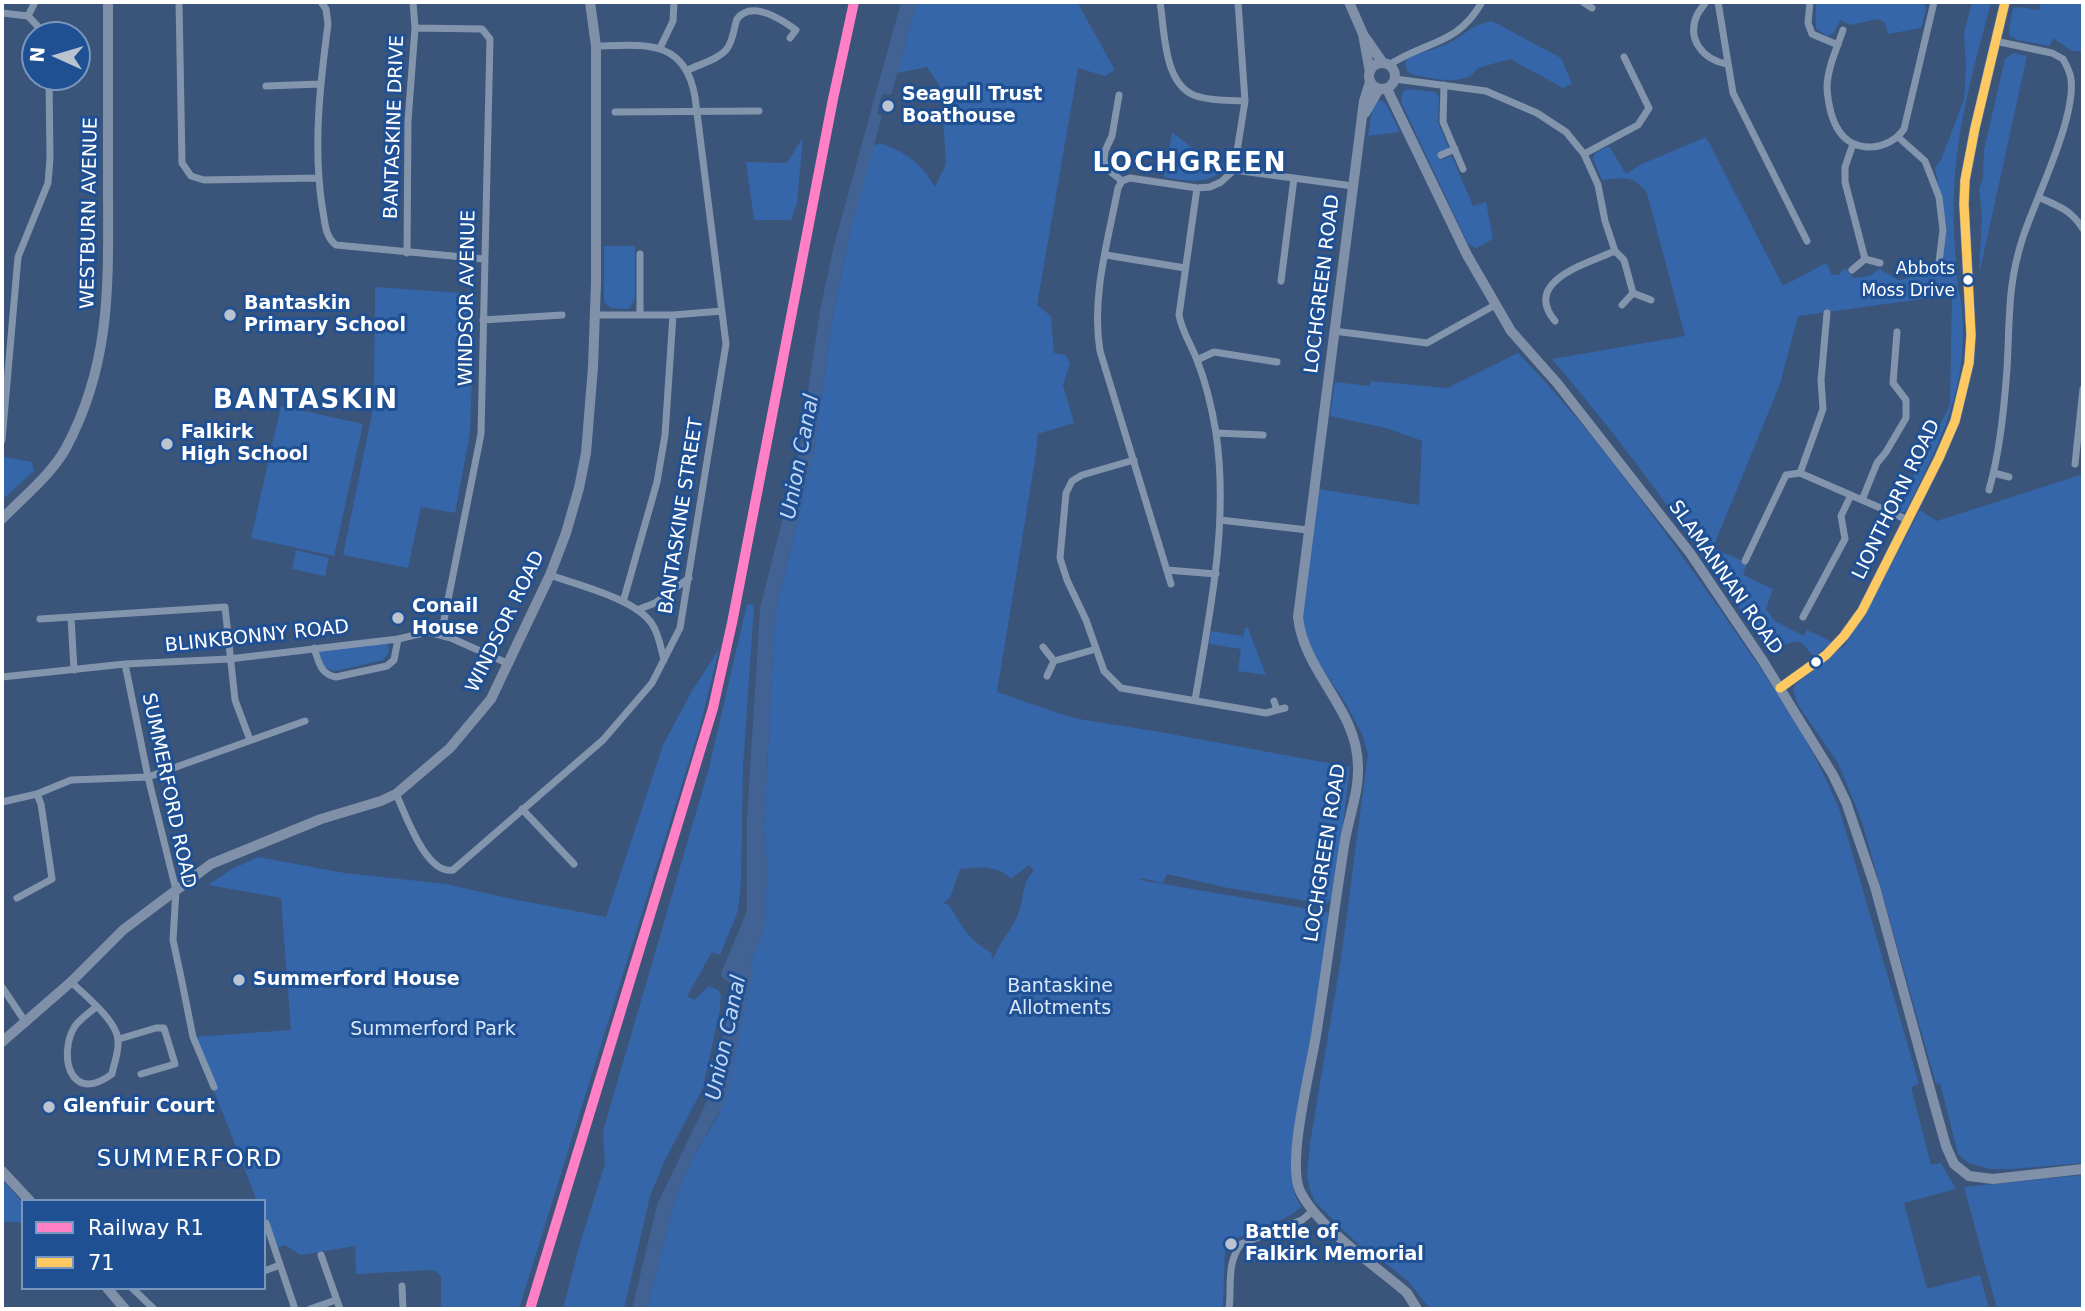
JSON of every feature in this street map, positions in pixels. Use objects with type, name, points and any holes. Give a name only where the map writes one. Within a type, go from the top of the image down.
[{"type":"street","points":[[27,16],[35,2]]},
{"type":"street","name":"WESTBURN AVENUE","points":[[2,519],[65,449],[82,410],[101,353],[109,288],[108,2]]},
{"type":"street","points":[[179,2],[182,163],[187,172],[204,180],[318,178]]},
{"type":"street","points":[[321,2],[326,9],[328,24],[320,83],[318,178],[327,237],[336,245],[484,259]]},
{"type":"street","name":"BANTASKINE DRIVE","points":[[407,253],[408,121],[415,28],[413,2]]},
{"type":"street","name":"WINDSOR ROAD","points":[[2,1042],[71,982],[123,930],[211,864],[321,818],[397,794],[426,771],[491,699],[550,575],[566,533],[586,453],[595,315],[596,46],[590,2]]},
{"type":"street","points":[[660,48],[673,21],[674,2]]},
{"type":"street","points":[[1160,2],[1171,69],[1181,87],[1199,97],[1245,101]]},
{"type":"street","points":[[1171,584],[1100,351],[1096,328],[1097,306],[1118,188],[1122,181],[1130,178],[1197,188],[1210,187],[1221,182],[1234,170],[1245,101],[1238,2]]},
{"type":"street","points":[[1349,2],[1363,34],[1386,64],[1395,71],[1392,85],[1383,89]]},
{"type":"street","points":[[1370,77],[1375,65],[1386,64],[1458,32],[1482,2]]},
{"type":"street","points":[[1583,2],[1592,8]]},
{"type":"street","points":[[1706,2],[1694,26],[1699,50],[1708,59],[1727,64]]},
{"type":"street","points":[[1718,2],[1733,93],[1807,241]]},
{"type":"street","points":[[1810,2],[1808,23],[1812,34],[1838,46]]},
{"type":"street","points":[[1843,30],[1827,86],[1829,105],[1837,129],[1853,144],[1875,147],[1892,142],[1903,129],[1934,2]]},
{"type":"street","name":"LIONTHORN ROAD","points":[[1780,688],[1826,654],[1844,636],[1862,611],[1955,421],[1969,362],[1971,335],[1965,180],[2005,2]]},
{"type":"street","points":[[596,46],[660,48],[671,53],[688,70],[724,52],[733,36],[737,20],[742,12],[750,7],[767,8],[796,30],[790,38]]},
{"type":"street","points":[[2,13],[27,16],[32,21]]},
{"type":"street","name":"WINDSOR AVENUE","points":[[415,28],[482,29],[490,39],[481,434],[441,635]]},
{"type":"street","points":[[1363,34],[1370,77]]},
{"type":"street","points":[[1989,490],[1998,460],[2007,369],[2008,301],[2012,274],[2064,126],[2071,95],[2068,68],[2063,59],[2052,53],[1995,41]]},
{"type":"street","points":[[1584,154],[1639,125],[1649,108],[1624,57]]},
{"type":"street","name":"BANTASKINE STREET","points":[[397,794],[419,842],[434,865],[446,871],[453,870],[603,740],[652,683],[680,628],[726,344],[693,82],[688,70]]},
{"type":"street","name":"SLAMANNAN ROAD","points":[[1370,77],[1383,89],[1494,305],[1511,331],[1557,383],[1690,553],[1820,751],[1846,802],[1875,887],[1933,1101],[1946,1146],[1955,1164],[1969,1176],[1993,1179],[2083,1168]]},
{"type":"street","name":"LOCHGREEN ROAD","points":[[1370,77],[1364,101],[1298,617],[1300,633],[1312,661],[1345,713],[1358,756],[1359,772],[1345,840],[1296,1168],[1299,1189],[1313,1211],[1407,1293],[1417,1309]]},
{"type":"street","points":[[1395,79],[1486,91],[1537,113],[1566,132],[1584,154],[1598,185],[1605,221],[1615,251],[1624,260],[1633,293]]},
{"type":"street","points":[[266,86],[320,83]]},
{"type":"street","points":[[1444,85],[1443,122],[1463,169]]},
{"type":"street","name":"LOCHGREEN ROAD","points":[[1363,117],[1383,89]]},
{"type":"street","points":[[2,440],[18,257],[48,183],[49,91]]},
{"type":"street","points":[[1119,95],[1112,136],[1104,160],[1106,168],[1122,181]]},
{"type":"street","points":[[615,112],[759,111]]},
{"type":"street","points":[[1898,137],[1925,161],[1939,197],[1943,230],[1939,262]]},
{"type":"street","points":[[1853,144],[1845,167],[1845,182],[1865,259]]},
{"type":"street","points":[[1441,155],[1455,149]]},
{"type":"street","points":[[1234,170],[1353,186]]},
{"type":"street","points":[[1281,281],[1294,178]]},
{"type":"street","points":[[1195,700],[1216,573],[1220,520],[1216,433],[1208,394],[1179,315],[1197,188]]},
{"type":"street","points":[[2040,198],[2064,208],[2075,216],[2083,229]]},
{"type":"street","points":[[1555,321],[1544,302],[1549,285],[1615,251]]},
{"type":"street","points":[[640,254],[640,315]]},
{"type":"street","points":[[1106,255],[1185,268]]},
{"type":"street","points":[[1865,259],[1880,263]]},
{"type":"street","points":[[1852,270],[1865,259]]},
{"type":"street","points":[[1633,293],[1651,300]]},
{"type":"street","points":[[1622,305],[1633,293]]},
{"type":"street","points":[[1334,331],[1427,343],[1494,305]]},
{"type":"street","points":[[595,315],[673,315],[722,311]]},
{"type":"street","points":[[1800,473],[1823,409],[1821,380],[1826,313]]},
{"type":"street","points":[[483,320],[562,314]]},
{"type":"street","points":[[623,602],[657,482],[665,435],[673,315]]},
{"type":"street","points":[[1861,500],[1877,463],[1906,418],[1906,400],[1893,383],[1896,332]]},
{"type":"street","points":[[1813,349],[1825,350]]},
{"type":"street","points":[[1197,360],[1214,352],[1277,362]]},
{"type":"street","points":[[2075,464],[2080,451],[2083,389]]},
{"type":"street","points":[[1216,433],[1264,435]]},
{"type":"street","points":[[1134,460],[1083,475],[1072,481],[1066,493],[1060,558],[1104,671],[1121,688],[1266,713],[1281,709],[1274,701]]},
{"type":"street","points":[[1745,561],[1786,475],[1800,473],[1908,520]]},
{"type":"street","points":[[1994,473],[2009,477]]},
{"type":"street","points":[[1803,617],[1845,539],[1841,516],[1851,495]]},
{"type":"street","points":[[1220,520],[1308,530]]},
{"type":"street","points":[[1167,570],[1216,573]]},
{"type":"street","points":[[550,575],[623,602],[636,610],[652,623],[664,660]]},
{"type":"street","points":[[636,610],[655,603],[689,578]]},
{"type":"street","points":[[40,619],[225,607],[234,700],[250,740]]},
{"type":"street","points":[[71,617],[74,670]]},
{"type":"street","name":"BLINKBONNY ROAD","points":[[2,677],[125,664],[229,659],[398,639],[428,632],[509,664]]},
{"type":"street","points":[[314,648],[321,670],[336,677],[387,666],[394,660],[398,639]]},
{"type":"street","points":[[1043,647],[1054,661]]},
{"type":"street","points":[[1047,676],[1054,661],[1096,649]]},
{"type":"street","name":"SUMMERFORD ROAD","points":[[125,664],[148,777],[176,890],[173,940],[193,1037],[214,1087]]},
{"type":"street","points":[[2,802],[37,794],[71,780],[148,777],[304,721]]},
{"type":"street","points":[[17,898],[52,879],[41,804],[37,794]]},
{"type":"street","points":[[522,809],[574,864]]},
{"type":"street","points":[[71,982],[96,1007],[114,1026],[119,1039],[112,1074],[101,1082],[87,1085],[77,1080],[69,1069],[69,1053],[76,1025],[96,1007]]},
{"type":"street","points":[[2,987],[26,1023]]},
{"type":"street","points":[[119,1039],[164,1028],[175,1063]]},
{"type":"street","points":[[141,1074],[185,1061]]},
{"type":"street","points":[[2,1171],[28,1199]]},
{"type":"street","points":[[1229,1309],[1231,1266],[1235,1252],[1241,1244],[1302,1220],[1313,1211]]},
{"type":"street","points":[[266,1223],[295,1309]]},
{"type":"street","points":[[321,1255],[340,1309]]},
{"type":"street","points":[[266,1270],[280,1265]]},
{"type":"street","points":[[402,1286],[403,1309]]},
{"type":"street","points":[[109,1290],[125,1309]]},
{"type":"street","points":[[134,1290],[154,1309]]},
{"type":"street","points":[[310,1309],[335,1300]]},
{"type":"green space","name":"Bantaskine Allotments","points":[[917,2],[1077,2],[1115,70],[1105,76],[1078,68],[1037,305],[1051,316],[1054,353],[1066,355],[1070,364],[1063,385],[1074,423],[1038,434],[997,692],[1073,718],[1350,767],[1338,866],[1331,900],[1326,904],[1228,888],[1167,874],[1163,883],[1141,878],[1140,880],[1327,912],[1332,919],[1293,1181],[1294,1193],[1301,1207],[1283,1219],[1243,1235],[1225,1246],[1223,1309],[647,1309],[675,1200],[693,1157],[719,1114],[735,1056],[752,971],[750,962],[765,923],[767,868],[764,829],[775,614],[814,451],[832,321],[848,240],[873,146],[880,143],[905,155],[924,171],[935,187],[946,164],[941,88],[927,67],[897,73]],"holes":[[[1029,865],[1034,871],[1025,885],[1016,918],[993,960],[991,952],[971,938],[949,905],[943,903],[950,898],[960,869],[994,869],[1011,879]]]},
{"type":"green space","points":[[1816,2],[1924,2],[1926,10],[1921,28],[1888,34],[1885,23],[1878,19],[1850,25],[1840,20],[1833,34],[1827,36],[1816,28]]},
{"type":"green space","points":[[1972,2],[1991,2],[1958,144],[1954,229],[1963,328],[1959,378],[1954,400],[1938,443],[1907,509],[1904,512],[1895,511],[1950,405],[1952,295],[1798,316],[1780,384],[1713,548],[1747,563],[1743,575],[1773,589],[1766,609],[1775,621],[1804,636],[1807,630],[1832,642],[1817,655],[1812,655],[1798,641],[1767,649],[1664,501],[1610,429],[1552,359],[1685,336],[1647,193],[1632,180],[1602,180],[1593,159],[1595,153],[1609,146],[1626,174],[1640,165],[1706,137],[1783,286],[1826,263],[1832,275],[1838,275],[1845,268],[1854,278],[1869,276],[1880,269],[1898,280],[1945,270],[1942,261],[1947,227],[1935,168],[1941,160],[1964,99],[1964,33]]},
{"type":"green space","points":[[2041,2],[2083,2],[2083,51],[2072,51],[2053,38],[2050,46],[2017,40],[2010,36],[2013,8],[2039,10]]},
{"type":"green space","points":[[1492,21],[1561,58],[1572,84],[1563,88],[1510,59],[1478,68],[1465,78],[1457,80],[1431,78],[1408,72],[1405,65],[1407,57],[1444,45],[1476,26]]},
{"type":"green space","points":[[2013,53],[2027,56],[1979,275],[1982,216],[1979,189],[1983,178],[1984,150],[2005,59]]},
{"type":"green space","points":[[1408,89],[1436,92],[1439,97],[1438,122],[1449,149],[1439,154],[1442,160],[1452,156],[1473,206],[1486,202],[1493,239],[1476,248],[1468,244],[1401,102],[1403,91]]},
{"type":"green space","points":[[1377,100],[1386,104],[1400,132],[1368,136],[1373,104]]},
{"type":"green space","points":[[1172,132],[1196,151],[1227,166],[1214,177],[1206,179],[1189,181],[1164,177]]},
{"type":"green space","points":[[803,137],[797,203],[791,220],[754,220],[746,162],[787,163]]},
{"type":"green space","points":[[604,246],[635,246],[635,299],[629,309],[611,308],[604,302]]},
{"type":"green space","points":[[375,287],[475,294],[470,433],[455,513],[421,507],[408,568],[343,555],[374,404]]},
{"type":"green space","points":[[1518,353],[1599,445],[1673,544],[1770,683],[1828,784],[1840,811],[1919,1084],[1911,1087],[1931,1165],[1941,1163],[1956,1189],[1904,1203],[1927,1289],[1980,1275],[1989,1309],[1430,1309],[1408,1281],[1365,1251],[1315,1202],[1307,1176],[1310,1143],[1341,959],[1368,754],[1362,734],[1345,702],[1310,650],[1302,617],[1319,489],[1419,505],[1422,441],[1386,428],[1330,416],[1335,382],[1369,386],[1371,381],[1447,388]]},
{"type":"green space","points":[[281,406],[363,424],[334,556],[251,538]]},
{"type":"green space","points":[[4,457],[32,462],[34,471],[2,500]]},
{"type":"green space","points":[[2083,474],[2083,1163],[1990,1169],[1969,1163],[1958,1154],[1940,1083],[1936,1084],[1862,822],[1838,763],[1798,705],[1793,690],[1796,684],[1845,645],[1870,605],[1920,510],[1937,521]]},
{"type":"green space","points":[[296,550],[329,558],[325,576],[292,569]]},
{"type":"green space","points":[[747,604],[754,605],[743,768],[738,911],[720,955],[712,952],[687,996],[694,1000],[709,986],[718,990],[721,995],[703,1088],[665,1160],[650,1196],[624,1309],[563,1309],[605,1164],[603,1131],[709,768]]},
{"type":"green space","points":[[1245,628],[1248,628],[1266,675],[1238,671],[1241,649],[1209,644],[1211,631],[1243,636]]},
{"type":"green space","points":[[384,643],[388,645],[389,652],[383,660],[335,671],[324,667],[319,651]]},
{"type":"green space","name":"Summerford Park","points":[[719,649],[700,726],[519,1309],[441,1309],[441,1277],[437,1272],[432,1270],[356,1274],[355,1246],[301,1255],[285,1245],[276,1249],[266,1224],[266,1199],[256,1199],[193,1037],[291,1030],[281,898],[208,885],[232,869],[258,857],[345,873],[446,884],[606,917],[663,745],[692,691]]},
{"type":"green space","points":[[2083,1175],[2083,1309],[1997,1309],[1964,1187]]},
{"type":"green space","points":[[2,1179],[21,1201],[21,1222],[2,1222]]},
{"type":"water","name":"Union Canal","points":[[901,2],[917,2],[891,95],[882,94],[877,114],[882,116],[848,240],[832,321],[814,451],[775,614],[764,829],[767,868],[765,923],[750,962],[753,971],[725,1102],[693,1157],[675,1200],[647,1309],[632,1309],[657,1205],[712,1090],[733,991],[731,984],[721,973],[747,911],[747,817],[760,608],[799,453],[820,310],[834,245]]},
{"type":"rail line","name":"R1","points":[[530,1309],[713,708],[854,2]]},
{"type":"transit line","name":"71","points":[[1780,688],[1826,655],[1862,611],[1955,421],[1969,363],[1971,335],[1965,180],[2005,2]]},
{"type":"place","name":"Seagull Trust Boathouse","points":[[888,106]]},
{"type":"place","name":"Abbots Moss Drive","points":[[1968,280]]},
{"type":"place","name":"Bantaskin Primary School","points":[[230,315]]},
{"type":"place","name":"Falkirk High School","points":[[167,444]]},
{"type":"place","name":"Conail House","points":[[398,618]]},
{"type":"place","name":"Summerford House","points":[[239,980]]},
{"type":"place","name":"Glenfuir Court","points":[[49,1107]]},
{"type":"place","name":"Battle of Falkirk Memorial","points":[[1231,1244]]},
{"type":"district","name":"LOCHGREEN","points":[[1190,164]]},
{"type":"district","name":"BANTASKIN","points":[[306,401]]},
{"type":"district","name":"SUMMERFORD","points":[[190,1160]]}]
